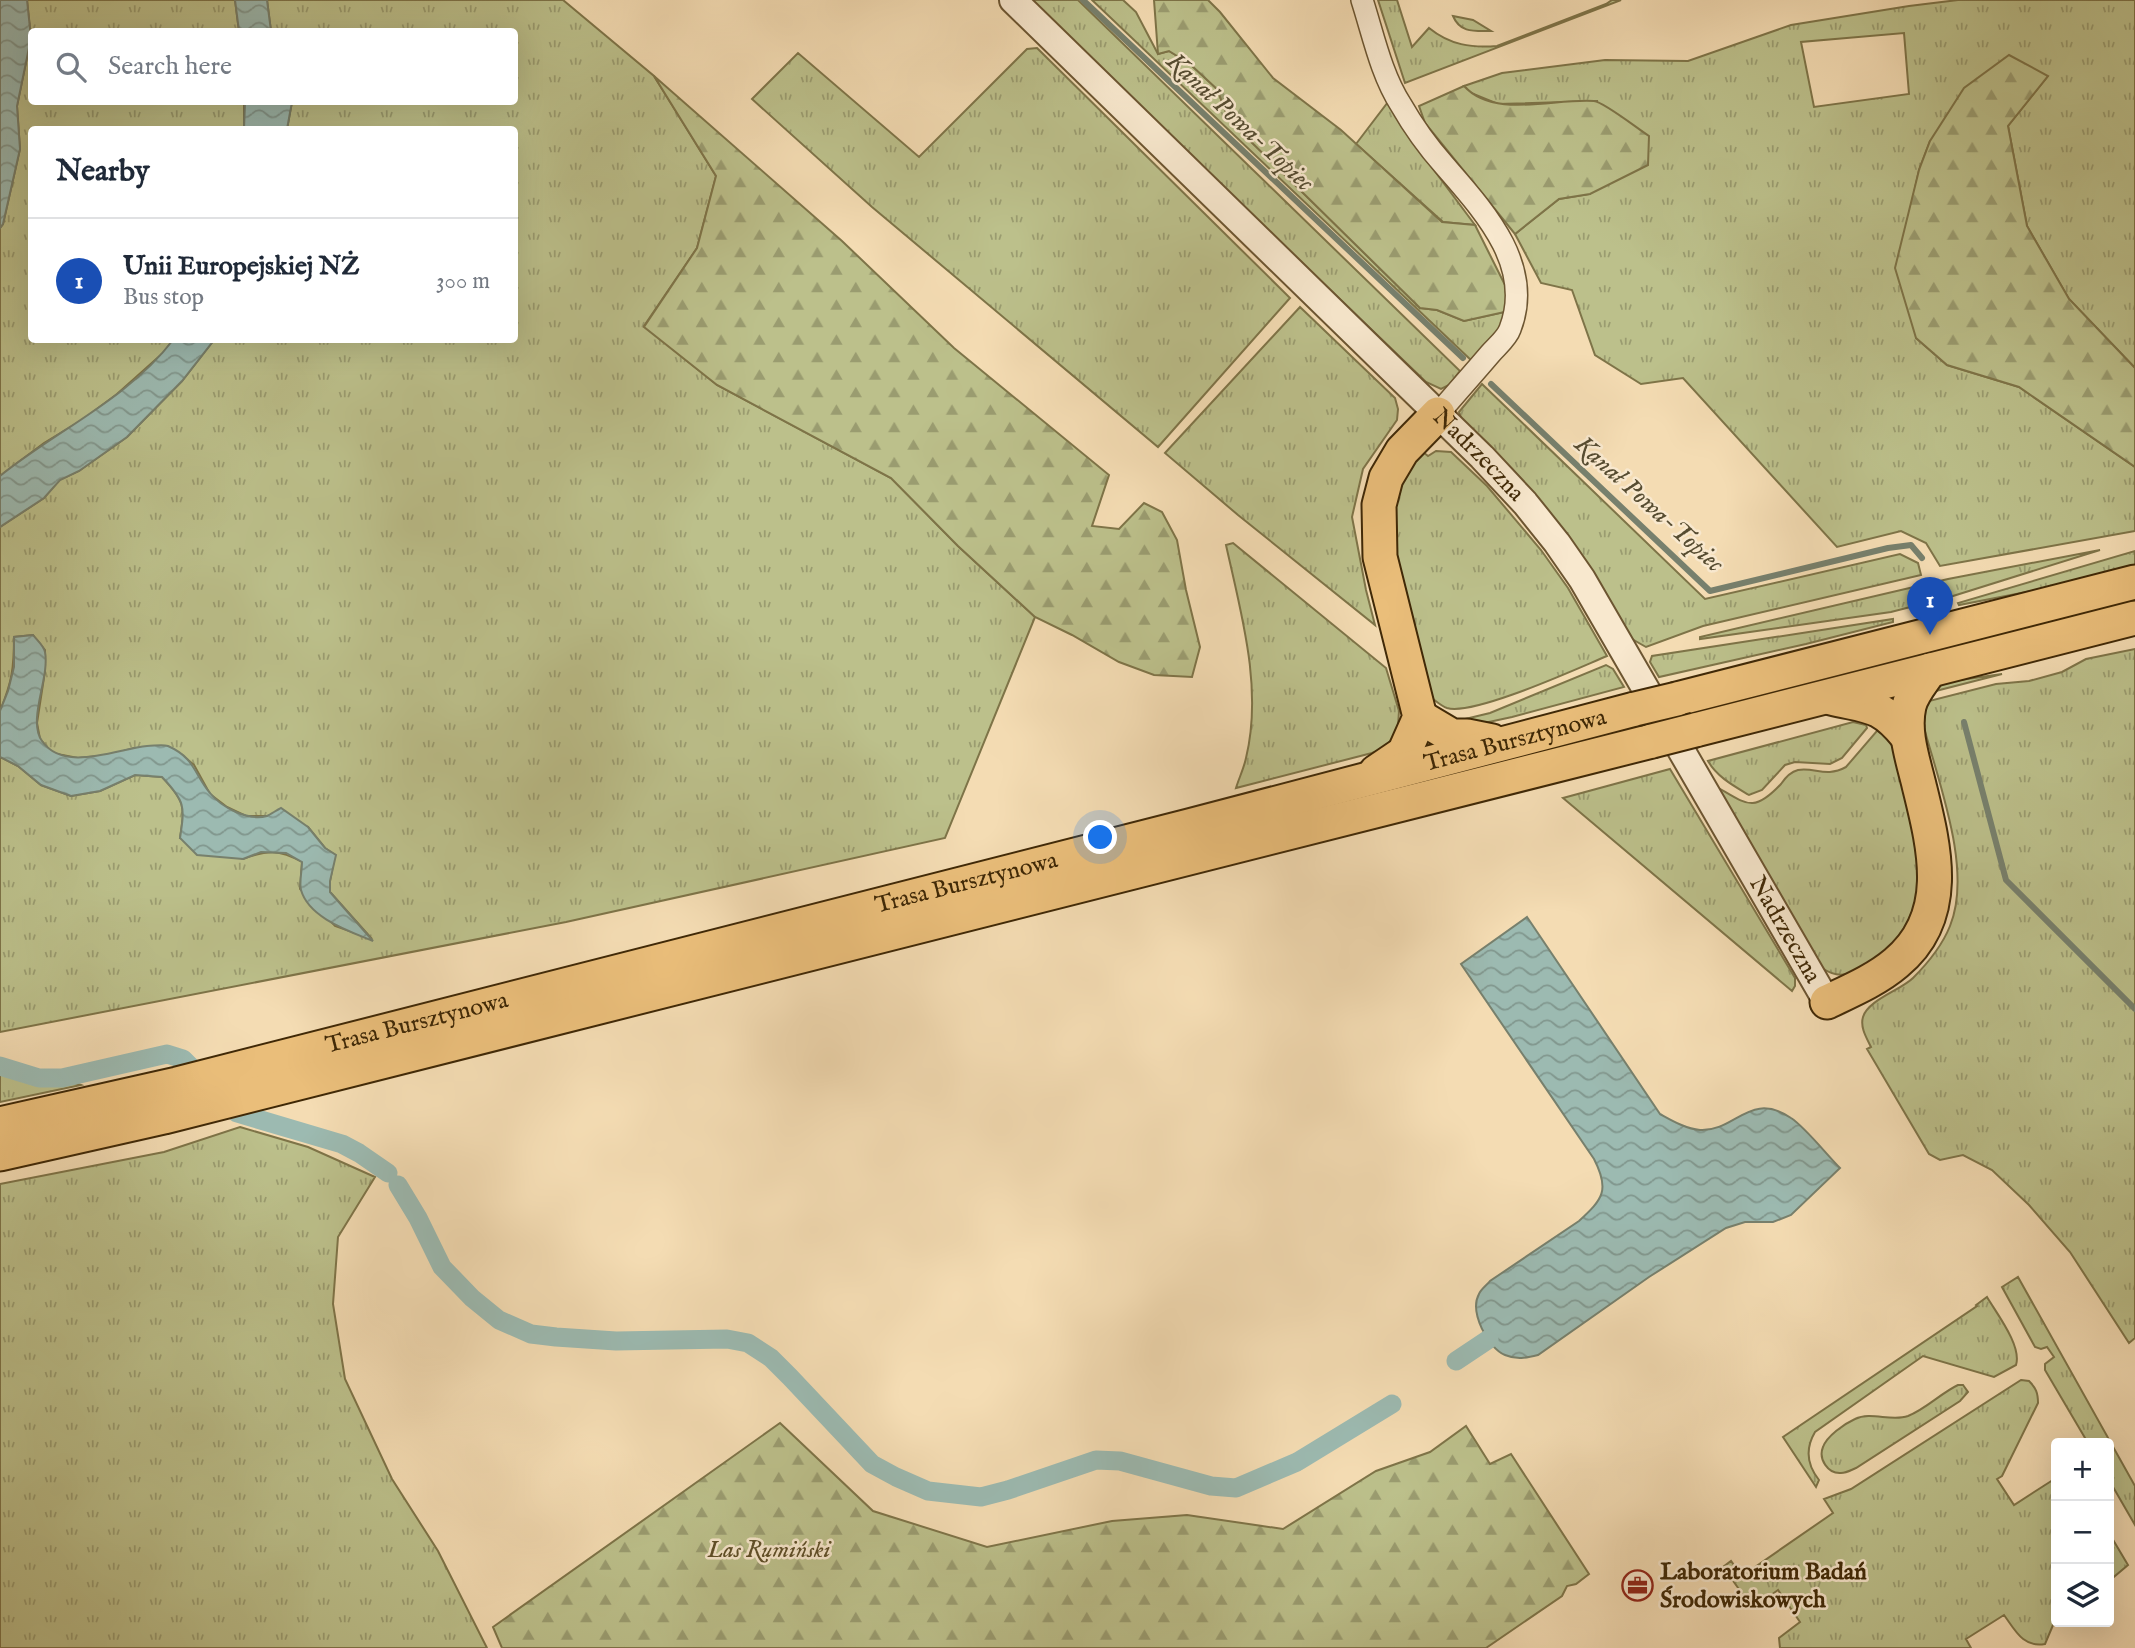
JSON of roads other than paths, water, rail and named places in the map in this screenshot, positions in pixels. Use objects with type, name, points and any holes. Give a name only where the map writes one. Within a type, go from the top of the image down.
[{"type":"main road","points":[[1362,781],[1404,753],[1420,717],[1380,557],[1379,505],[1386,478],[1402,451],[1438,414]]},
{"type":"main road","name":"Trasa Bursztynowa","points":[[0,1154],[164,1117],[1193,841],[1362,781],[2135,582]]},
{"type":"main road","name":"Trasa Bursztynowa","points":[[0,1124],[1193,841],[1652,741],[2135,618]]},
{"type":"main road","points":[[1827,1002],[1861,986],[1895,964],[1910,950],[1921,934],[1933,902],[1936,868],[1930,830],[1907,736],[1909,706],[1930,670]]},
{"type":"main road","points":[[1827,697],[1872,706],[1886,713],[1907,736]]},
{"type":"main road","points":[[1420,717],[1452,736],[1467,736],[1505,744]]},
{"type":"street","name":"Nadrzeczna","points":[[1013,0],[1438,414],[1525,503],[1582,579],[1827,1002]]},
{"type":"street","points":[[1362,0],[1387,76],[1399,103],[1442,163],[1495,229],[1509,253],[1515,273],[1515,306],[1509,332],[1438,414]]},
{"type":"water","points":[[0,0],[27,0],[30,28],[28,53],[17,106],[20,149],[0,228]]},
{"type":"water","points":[[235,0],[267,0],[271,28],[239,28]]},
{"type":"water","points":[[245,105],[291,105],[288,126],[244,126]]},
{"type":"water","points":[[170,343],[212,343],[182,381],[127,437],[79,471],[60,480],[44,498],[0,527],[0,476],[114,397],[155,361]]},
{"type":"water","points":[[33,635],[42,645],[46,662],[38,710],[38,732],[42,741],[52,751],[63,756],[92,757],[147,746],[168,746],[184,756],[210,793],[228,808],[244,815],[260,817],[281,808],[308,827],[325,848],[336,855],[330,892],[373,941],[331,922],[312,908],[301,890],[302,862],[286,853],[261,852],[243,859],[197,855],[180,838],[182,804],[162,777],[135,775],[100,791],[71,796],[41,785],[18,766],[0,757],[0,711],[14,667],[14,637]]},
{"type":"water","points":[[1527,917],[1660,1114],[1684,1126],[1700,1130],[1723,1125],[1753,1110],[1764,1108],[1777,1111],[1797,1122],[1840,1168],[1791,1215],[1773,1222],[1745,1222],[1726,1228],[1649,1277],[1538,1355],[1518,1358],[1499,1351],[1482,1329],[1476,1310],[1479,1294],[1490,1281],[1579,1221],[1599,1200],[1603,1186],[1594,1159],[1461,964]]},
{"type":"waterway","name":"Kanał Powa-Topiec","points":[[1083,0],[1463,358]]},
{"type":"waterway","name":"Kanał Powa-Topiec","points":[[1491,384],[1710,591],[1888,548],[1911,545],[1922,558]]},
{"type":"waterway","name":"Kanał Powa-Topiec","points":[[1964,722],[2006,880],[2135,1009]]},
{"type":"waterway","points":[[0,1066],[39,1078],[62,1078],[167,1054],[183,1059],[237,1113],[342,1144],[388,1173]]},
{"type":"waterway","points":[[398,1185],[442,1267],[472,1298],[499,1320],[531,1334],[556,1337],[616,1341],[727,1339],[748,1343],[771,1358],[872,1464],[928,1491],[981,1497],[1096,1460],[1120,1461],[1211,1486],[1236,1488],[1297,1462],[1392,1404]]},
{"type":"waterway","points":[[1456,1361],[1489,1339]]},
{"type":"place","name":"Unii Europejskiej NŻ","points":[[1930,635]]},
{"type":"place","name":"Laboratorium Badań Środowiskowych","points":[[1637,1586]]},
{"type":"park label","name":"Las Rumiński","points":[[769,1550]]}]
